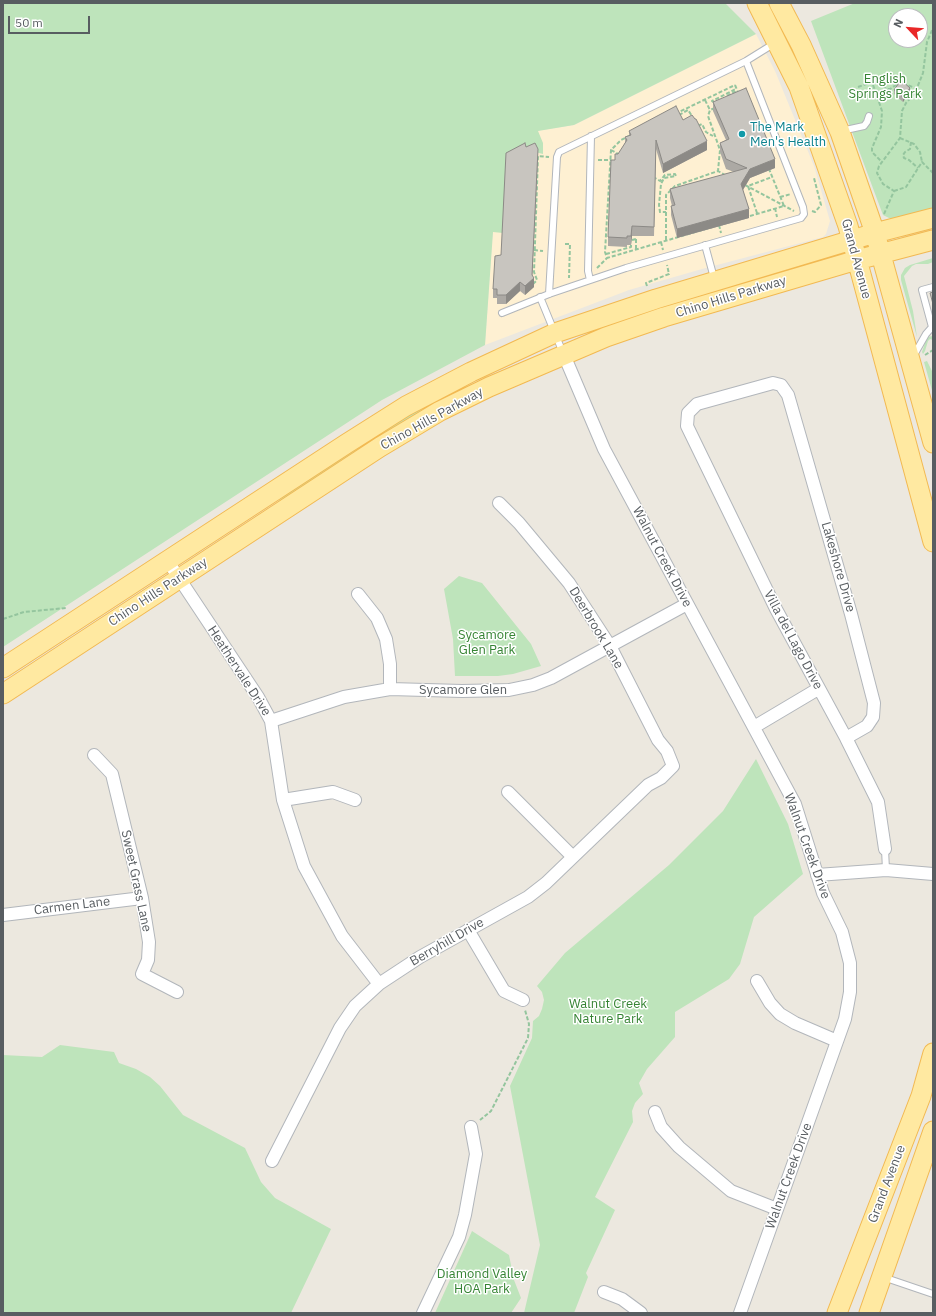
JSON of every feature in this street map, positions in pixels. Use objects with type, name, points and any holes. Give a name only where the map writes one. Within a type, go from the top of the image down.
[{"type":"main road","name":"Grand Avenue","points":[[757,3],[799,86],[852,240],[930,518],[933,542]]},
{"type":"main road","name":"Grand Avenue","points":[[779,3],[801,45],[837,124],[875,233],[880,254],[918,361],[933,443]]},
{"type":"main road","points":[[778,42],[792,47],[819,98],[837,124]]},
{"type":"main road","name":"Chino Hills Parkway","points":[[3,668],[406,406],[471,372],[555,334],[656,299],[875,233],[933,218]]},
{"type":"main road","name":"Chino Hills Parkway","points":[[3,694],[380,447],[440,411],[489,387],[565,358],[606,337],[664,317],[857,260],[933,240]]},
{"type":"main road","name":"Grand Avenue","points":[[837,1313],[921,1096],[933,1053]]},
{"type":"main road","name":"Grand Avenue","points":[[869,1313],[933,1131]]},
{"type":"street","name":"Walnut Creek Drive","points":[[565,358],[604,449],[795,804],[823,893],[842,932],[850,962],[850,992],[845,1019],[740,1313]]},
{"type":"street","name":"Villa del Lago Drive","points":[[781,385],[773,383],[697,404],[688,413],[687,426],[776,609],[818,689],[846,738],[878,802],[885,849]]},
{"type":"street","name":"Lakeshore Drive","points":[[781,385],[788,395],[852,614],[874,703],[873,717],[868,726],[846,738]]},
{"type":"street","name":"Deerbrook Lane","points":[[499,503],[519,523],[569,583],[610,646],[658,740],[667,751],[673,766]]},
{"type":"street","name":"Heathervale Drive","points":[[167,560],[258,697],[271,721],[283,800],[304,866],[316,891],[342,936],[379,984]]},
{"type":"street","points":[[358,594],[377,618],[386,639],[390,664],[390,689]]},
{"type":"street","name":"Sycamore Glen","points":[[271,721],[344,697],[390,689],[462,691],[509,690],[533,685],[552,678],[687,604]]},
{"type":"street","points":[[754,727],[818,689]]},
{"type":"street","name":"Sweet Grass Lane","points":[[94,755],[112,774],[142,898],[149,942],[148,960],[142,974],[177,992]]},
{"type":"street","name":"Berryhill Drive","points":[[272,1161],[340,1028],[355,1006],[379,984],[420,957],[528,897],[546,883],[573,858],[648,785],[662,778],[673,766]]},
{"type":"street","points":[[283,800],[334,792],[355,800]]},
{"type":"street","points":[[508,792],[573,858]]},
{"type":"street","points":[[817,875],[886,870],[933,874]]},
{"type":"street","name":"Carmen Lane","points":[[3,915],[142,898]]},
{"type":"street","points":[[468,930],[504,991],[523,1000]]},
{"type":"street","points":[[757,981],[770,1003],[780,1014],[795,1023],[837,1041]]},
{"type":"street","points":[[654,1112],[661,1127],[679,1147],[731,1191],[777,1209]]},
{"type":"street","points":[[423,1313],[459,1238],[465,1215],[476,1154],[471,1127]]},
{"type":"street","points":[[604,1292],[622,1299],[641,1313]]},
{"type":"lane","points":[[549,294],[557,157],[559,152],[746,61],[778,42]]},
{"type":"lane","points":[[502,313],[540,297],[590,280],[801,218],[804,214],[746,61]]},
{"type":"lane","points":[[837,124],[864,126],[868,122],[869,116]]},
{"type":"lane","points":[[590,280],[588,271],[591,136]]},
{"type":"lane","points":[[705,245],[715,281]]},
{"type":"lane","points":[[918,361],[932,326],[922,290],[933,287]]},
{"type":"lane","name":"Walnut Creek Drive","points":[[540,297],[565,358]]},
{"type":"lane","name":"Villa del Lago Drive","points":[[885,849],[886,870]]},
{"type":"lane","points":[[882,1276],[933,1294]]},
{"type":"path","points":[[894,191],[882,184],[877,173],[879,166],[900,138],[902,111],[917,89],[923,73],[927,42],[933,28]]},
{"type":"path","points":[[872,82],[880,82],[886,88],[890,89],[901,82],[917,89]]},
{"type":"path","points":[[677,115],[735,85],[784,206]]},
{"type":"path","points":[[733,88],[734,90],[712,100],[713,103],[735,92],[738,98],[740,97]]},
{"type":"path","points":[[705,100],[710,110],[709,122],[720,150],[718,171]]},
{"type":"path","points":[[710,110],[717,107]]},
{"type":"path","points":[[607,258],[611,150],[620,140],[688,110],[696,127],[702,124],[706,132],[714,136]]},
{"type":"path","points":[[677,115],[680,120]]},
{"type":"path","points":[[900,138],[911,142],[920,152],[922,162],[933,173]]},
{"type":"path","points":[[911,142],[910,149],[902,156],[918,168]]},
{"type":"path","points":[[611,150],[622,157]]},
{"type":"path","points":[[528,288],[537,280],[534,272],[538,156]]},
{"type":"path","points":[[591,160],[611,160]]},
{"type":"path","points":[[883,215],[894,191],[906,187],[922,162]]},
{"type":"path","points":[[666,240],[666,195],[676,186],[718,171],[730,177]]},
{"type":"path","points":[[812,212],[815,212],[821,205],[813,171]]},
{"type":"path","points":[[649,174],[660,181],[666,174],[675,174],[676,176],[664,178],[661,184],[659,205],[660,212],[666,212]]},
{"type":"path","points":[[748,186],[772,176]]},
{"type":"path","points":[[742,183],[795,212]]},
{"type":"path","points":[[748,186],[757,214]]},
{"type":"path","points":[[597,268],[607,258],[784,206]]},
{"type":"path","points":[[606,254],[631,247],[632,238],[636,238],[636,249]]},
{"type":"path","points":[[661,242],[663,251]]},
{"type":"path","points":[[565,244],[570,244],[569,279],[576,276]]},
{"type":"path","points":[[647,286],[646,283],[668,274],[666,264]]},
{"type":"path","points":[[918,361],[924,355],[933,350]]},
{"type":"path","points":[[3,619],[24,612],[66,608]]},
{"type":"path","points":[[471,1127],[491,1111],[528,1038],[529,1024],[523,1000]]},
{"type":"shaded area","points":[[756,34],[775,71],[814,166],[830,221],[826,234],[823,237],[629,290],[485,345],[493,228],[480,140],[574,125]]},
{"type":"green space","points":[[3,3],[725,3],[756,34],[574,125],[538,131],[543,143],[543,154],[535,152],[503,233],[493,232],[485,345],[382,400],[3,647]]},
{"type":"green space","name":"English Springs Park","points":[[855,3],[933,3],[933,210],[897,220],[883,215],[811,21]]},
{"type":"green space","points":[[933,258],[933,262],[928,264],[916,264],[912,266],[904,276],[913,311],[917,337],[901,280],[901,275],[905,268],[910,265]]},
{"type":"green space","points":[[933,336],[933,340],[930,339],[928,341],[923,354],[922,352],[927,337]]},
{"type":"green space","points":[[927,361],[933,373],[933,394],[924,362]]},
{"type":"green space","points":[[430,403],[411,419],[275,505],[290,489],[387,425]]},
{"type":"green space","name":"Sycamore Glen Park","points":[[459,576],[482,583],[531,644],[541,666],[513,674],[498,676],[455,676],[453,639],[444,589]]},
{"type":"green space","name":"Walnut Creek Nature Park","points":[[756,759],[788,824],[803,874],[754,917],[740,964],[729,979],[675,1012],[675,1037],[647,1069],[639,1083],[643,1094],[635,1103],[632,1111],[633,1122],[595,1197],[615,1210],[586,1273],[588,1277],[574,1313],[524,1313],[540,1245],[510,1086],[532,1038],[533,1021],[539,1016],[542,1009],[544,1000],[542,992],[537,986],[565,953],[669,865],[723,811]]},
{"type":"green space","points":[[60,1045],[114,1052],[119,1063],[136,1069],[150,1077],[160,1086],[183,1115],[245,1148],[261,1182],[275,1198],[331,1229],[291,1313],[3,1313],[3,1055],[42,1057]]},
{"type":"green space","name":"Diamond Valley HOA Park","points":[[472,1231],[509,1255],[514,1280],[521,1298],[511,1313],[435,1313]]},
{"type":"building","points":[[901,80],[910,88],[903,97],[894,90]]},
{"type":"building","points":[[746,88],[775,159],[750,169],[741,184],[749,209],[677,229],[671,206],[675,205],[670,189],[747,168],[726,159],[720,143],[729,139],[713,102]]},
{"type":"building","points":[[676,106],[683,120],[692,115],[696,119],[707,141],[663,164],[656,140],[654,227],[632,226],[631,236],[627,236],[627,238],[608,237],[611,160],[615,160],[615,154],[618,154],[627,140],[625,137],[631,135],[629,131]]},
{"type":"building","points":[[525,143],[526,147],[535,143],[538,149],[532,275],[534,278],[525,286],[520,282],[506,295],[497,295],[497,289],[493,289],[495,256],[501,255],[506,153]]},
{"type":"building","points":[[933,292],[933,304],[930,293]]},
{"type":"place","name":"The Mark Men's Health","points":[[742,134]]}]
